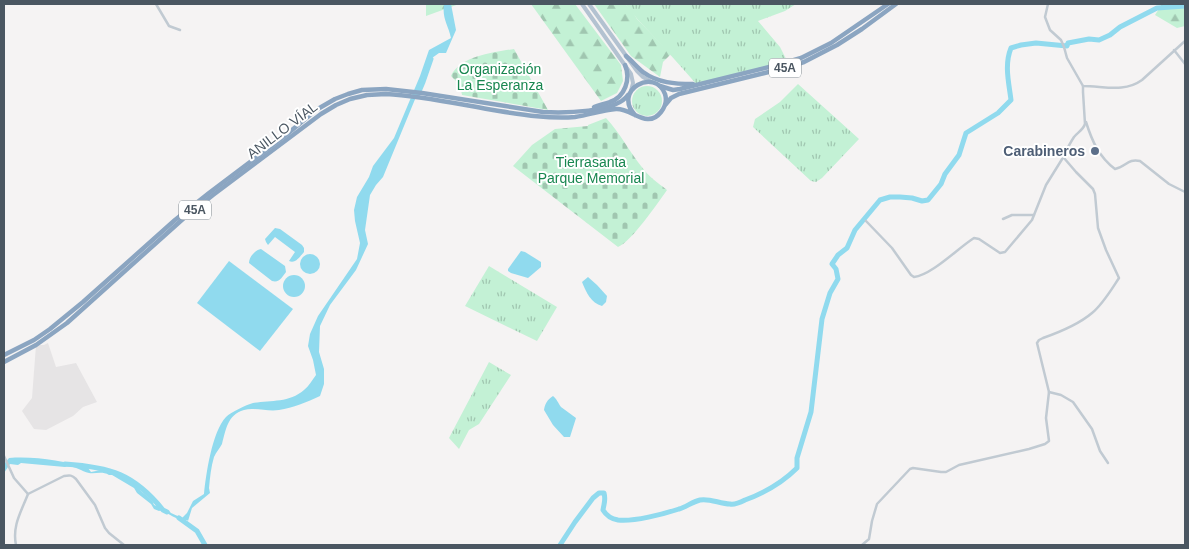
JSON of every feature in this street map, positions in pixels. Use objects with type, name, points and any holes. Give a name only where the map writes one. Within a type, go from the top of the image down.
[{"type":"highway","name":"45A","points":[[659,86],[673,90],[790,62],[832,43],[888,4]]},
{"type":"highway","name":"45A","points":[[665,106],[671,98],[679,94],[804,62],[837,45],[896,4]]},
{"type":"highway","points":[[626,56],[642,71],[660,81],[676,84],[706,83]]},
{"type":"highway","points":[[585,110],[610,102],[619,96],[624,90],[627,79],[625,65]]},
{"type":"highway","points":[[652,82],[659,86],[664,94],[665,106],[661,112],[652,118],[642,118],[635,115],[631,110],[628,100],[630,92],[640,83],[652,82]]},
{"type":"highway","name":"ANILLO VÍAL","points":[[4,356],[50,329],[209,192],[322,106],[341,96],[362,90],[386,89],[516,114],[547,117],[581,116],[617,109],[625,110],[635,115]]},
{"type":"highway","name":"ANILLO VÍAL","points":[[421,96],[542,112],[572,112],[616,105],[624,100],[630,92]]},
{"type":"highway","name":"ANILLO VÍAL","points":[[4,362],[36,345],[67,323],[191,213],[328,109],[350,99],[367,95],[404,93]]},
{"type":"main road","points":[[582,4],[631,74],[633,83],[630,92]]},
{"type":"main road","points":[[589,4],[641,75],[652,82]]},
{"type":"street","points":[[156,4],[169,26],[180,30]]},
{"type":"street","points":[[1048,4],[1045,18],[1050,30],[1061,40],[1067,58],[1084,86],[1083,107],[1086,121],[1099,154],[1108,164],[1116,169],[1131,160],[1140,161],[1169,184],[1185,192]]},
{"type":"street","points":[[1084,86],[1129,87],[1142,80],[1185,41]]},
{"type":"street","points":[[1174,50],[1185,64]]},
{"type":"street","points":[[866,221],[892,248],[914,277],[921,276],[974,238],[980,239],[1000,253],[1005,252],[1032,220],[1046,185],[1075,136],[1084,128],[1086,121]]},
{"type":"street","points":[[862,545],[869,539],[877,504],[910,469],[946,472],[960,464],[1048,442],[1046,415],[1049,392],[1037,346],[1039,340],[1077,324],[1093,312],[1102,303],[1119,278],[1100,236],[1093,189],[1064,159],[1064,156]]},
{"type":"street","points":[[1003,219],[1012,215],[1034,215]]},
{"type":"street","points":[[1049,392],[1061,395],[1073,402],[1092,429],[1100,451],[1108,463]]},
{"type":"street","points":[[4,456],[14,478],[28,494]]},
{"type":"street","points":[[16,545],[16,524],[28,494],[64,476],[73,476],[95,505],[108,533],[124,545]]},
{"type":"shaded area","points":[[48,343],[56,367],[76,363],[97,402],[83,407],[73,416],[46,430],[34,429],[22,411],[32,398],[36,345]]},
{"type":"green space","points":[[426,4],[459,4],[426,16]]},
{"type":"green space","points":[[531,4],[575,4],[621,65],[623,81],[617,93],[601,101]]},
{"type":"green space","points":[[594,4],[625,4],[631,9],[637,19],[671,54],[663,62],[660,77],[631,56]]},
{"type":"green space","points":[[625,4],[796,4],[785,11],[758,21],[780,47],[788,63],[698,86]]},
{"type":"green space","points":[[1162,4],[1185,4],[1185,26],[1177,28],[1155,15]]},
{"type":"green space","name":"Organización La Esperanza","points":[[514,49],[548,110],[462,95],[460,85],[451,76],[456,69],[470,59]]},
{"type":"green space","points":[[798,84],[859,139],[816,182],[811,181],[753,127],[755,119],[780,102]]},
{"type":"green space","points":[[647,86],[658,90],[662,101],[658,112],[647,116],[636,112],[632,101],[636,90]]},
{"type":"green space","name":"Tierrasanta Parque Memorial","points":[[606,118],[644,170],[667,190],[637,230],[618,247],[513,166],[532,145],[555,129],[588,126]]},
{"type":"green space","points":[[489,266],[557,307],[537,341],[465,306]]},
{"type":"green space","points":[[489,362],[511,375],[479,424],[469,430],[459,449],[449,438]]},
{"type":"water","points":[[444,4],[451,4],[456,30],[446,53],[439,53],[432,58],[383,177],[370,195],[365,230],[368,244],[356,270],[330,305],[320,326],[319,352],[324,369],[324,384],[320,396],[284,409],[248,409],[234,415],[226,428],[222,444],[214,457],[211,468],[210,493],[192,508],[188,521],[177,518],[162,510],[154,509],[134,488],[112,475],[89,473],[71,467],[21,463],[18,465],[10,464],[4,473],[4,464],[9,458],[39,458],[88,468],[91,472],[110,472],[139,488],[154,505],[182,518],[193,501],[204,494],[213,443],[226,417],[253,403],[292,397],[307,387],[316,375],[308,346],[310,334],[318,316],[357,259],[360,243],[354,210],[357,197],[373,166],[394,138],[429,50],[451,38],[445,18]]},
{"type":"water","points":[[275,228],[280,229],[304,248],[304,252],[296,261],[289,261],[295,252],[275,237],[268,245],[266,242],[265,239]]},
{"type":"water","points":[[261,249],[285,266],[286,272],[279,280],[272,281],[249,263],[253,254]]},
{"type":"water","points":[[521,251],[541,262],[541,267],[528,278],[508,271]]},
{"type":"water","points":[[306,254],[314,254],[320,260],[320,268],[314,274],[306,274],[300,268],[300,260]]},
{"type":"water","points":[[229,261],[293,309],[260,351],[197,303]]},
{"type":"water","points":[[294,275],[302,278],[305,286],[302,294],[294,297],[286,294],[283,286],[286,278]]},
{"type":"water","points":[[588,277],[607,296],[606,302],[602,306],[592,300],[585,290],[582,282]]},
{"type":"water","points":[[553,396],[561,407],[576,418],[570,437],[564,437],[553,425],[544,410],[547,402]]},
{"type":"waterway","points":[[560,545],[575,522],[599,493],[604,493],[603,510],[607,515],[618,520],[632,520],[673,511],[700,500],[726,504],[738,503],[766,490],[792,473],[797,468],[797,458],[811,412],[822,319],[830,293],[838,279],[836,269],[832,264],[838,255],[847,248],[855,230],[880,200],[890,197],[928,200],[941,184],[945,174],[959,155],[966,133],[998,113],[1011,100],[1007,67],[1011,48],[1036,43],[1067,46],[1068,43],[1089,39],[1099,40],[1157,8],[1185,6]]},
{"type":"waterway","points":[[417,96],[431,59]]},
{"type":"waterway","points":[[65,464],[108,470],[131,480],[167,512]]},
{"type":"waterway","points":[[179,518],[197,531],[205,545]]},
{"type":"place","name":"Carabineros","points":[[1095,151]]}]
